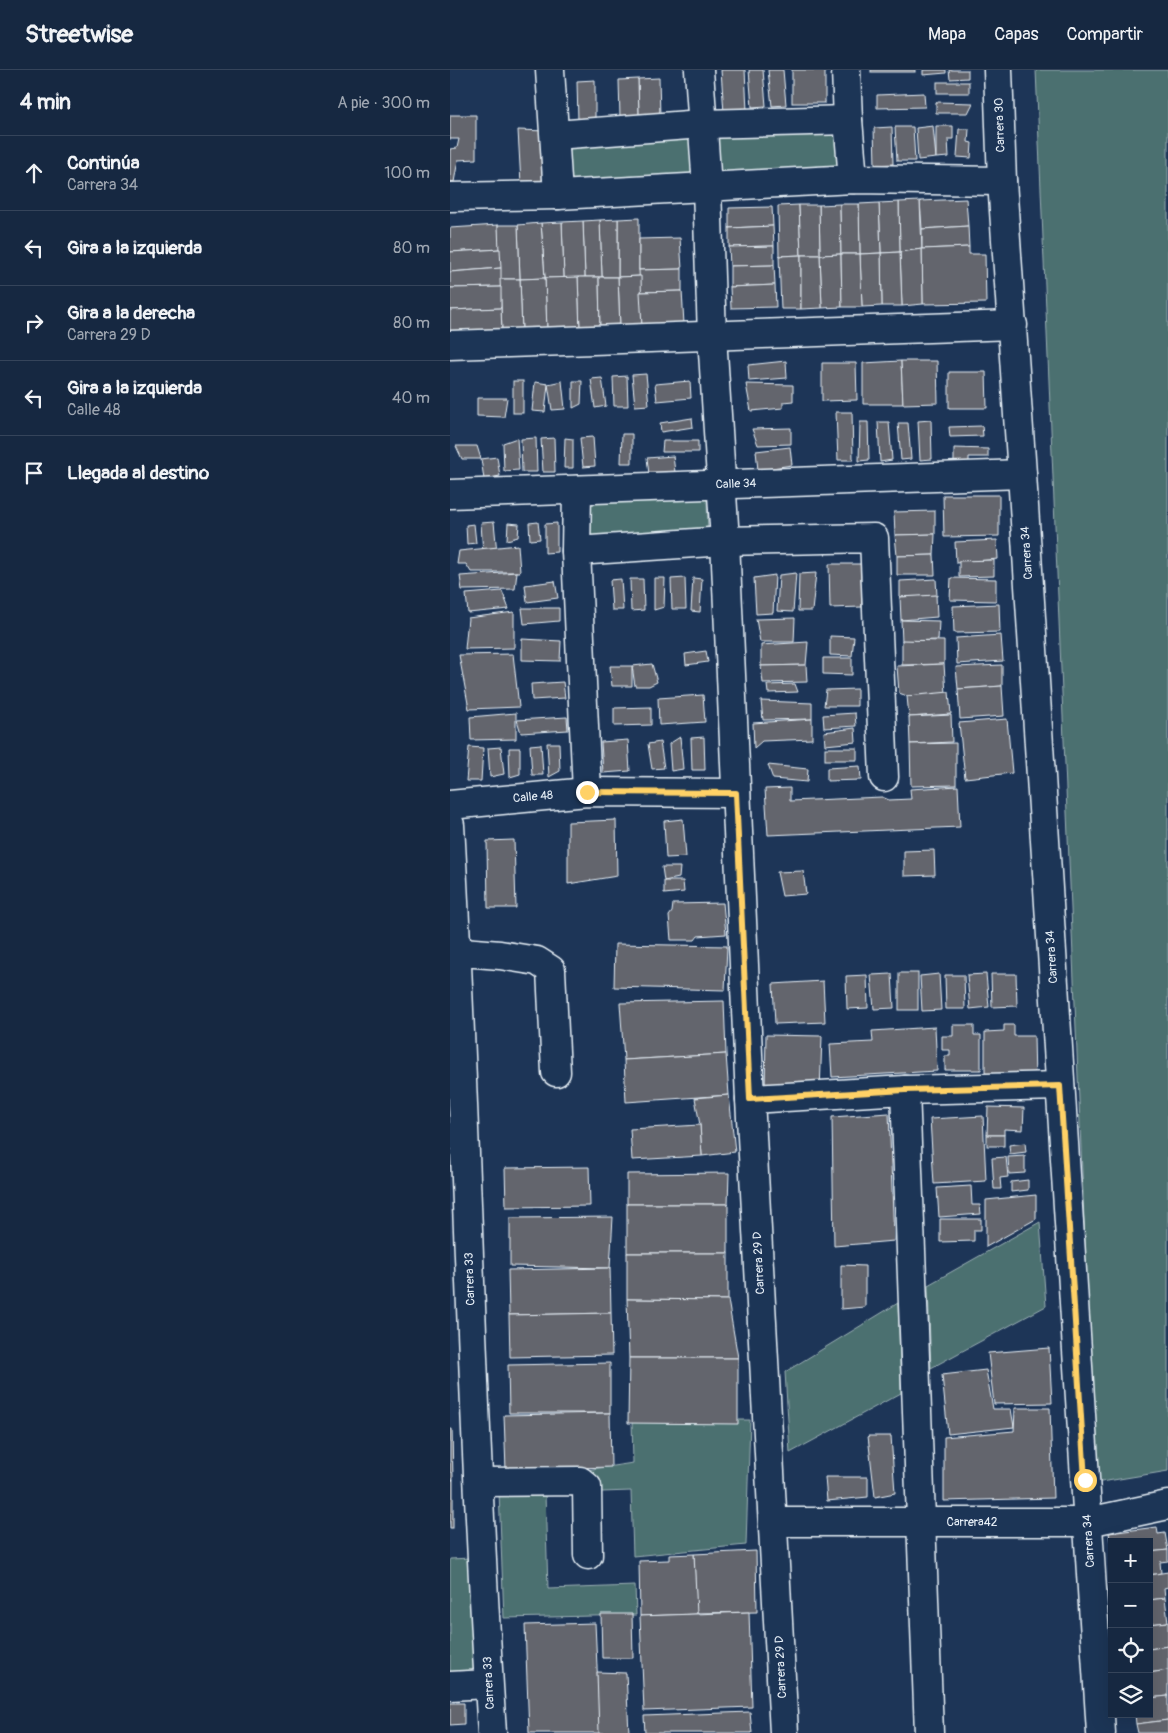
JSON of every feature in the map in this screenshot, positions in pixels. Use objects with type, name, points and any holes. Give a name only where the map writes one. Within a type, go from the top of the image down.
[{"type":"street","points":[[550,70],[558,195]]},
{"type":"street","name":"Carrera 29 D","points":[[699,70],[707,188],[712,336],[725,541],[750,1099],[784,1733]]},
{"type":"street","points":[[846,70],[853,179]]},
{"type":"street","name":"Carrera 30","points":[[998,70],[1002,181]]},
{"type":"street","points":[[554,135],[702,124],[848,120]]},
{"type":"street","points":[[450,197],[558,195],[853,179],[1002,181]]},
{"type":"street","name":"Carrera 34","points":[[1002,181],[1013,325],[1101,1733]]},
{"type":"street","points":[[450,345],[1013,325]]},
{"type":"street","name":"Calle 34","points":[[450,494],[1022,474]]},
{"type":"street","points":[[577,490],[576,551],[587,792]]},
{"type":"street","points":[[576,551],[725,541],[874,538],[884,777]]},
{"type":"street","name":"Calle 48","points":[[450,804],[587,792],[736,793]]},
{"type":"street","name":"Carrera 33","points":[[450,824],[461,1335],[479,1482],[492,1733]]},
{"type":"street","points":[[454,951],[500,955],[537,961],[550,970],[556,1072]]},
{"type":"street","points":[[750,1099],[905,1090],[1060,1086]]},
{"type":"street","points":[[905,1090],[929,1733]]},
{"type":"street","points":[[479,1482],[580,1480],[587,1487],[588,1554]]},
{"type":"street","name":"Carrera42","points":[[774,1522],[1088,1522],[1168,1505]]},
{"type":"street","points":[[450,1686],[488,1684]]},
{"type":"green space","points":[[1036,70],[1168,70],[1168,1471],[1095,1483]]},
{"type":"green space","points":[[689,132],[692,183],[563,185],[564,139]]},
{"type":"green space","points":[[841,132],[842,176],[713,176],[712,138]]},
{"type":"green space","points":[[707,497],[708,540],[584,544],[584,501]]},
{"type":"green space","points":[[1040,1222],[1046,1306],[931,1368],[928,1285]]},
{"type":"green space","points":[[898,1303],[901,1393],[790,1453],[785,1372]]},
{"type":"green space","points":[[632,1420],[750,1420],[746,1545],[633,1556],[631,1491],[545,1494],[548,1589],[635,1586],[636,1615],[504,1618],[499,1491],[560,1474],[633,1463]]},
{"type":"green space","points":[[471,1558],[474,1696],[450,1697],[450,1559]]},
{"type":"building","points":[[721,70],[745,70],[747,111],[724,113]]},
{"type":"building","points":[[749,70],[763,70],[766,106],[752,107]]},
{"type":"building","points":[[768,70],[783,70],[786,105],[772,106]]},
{"type":"building","points":[[792,70],[825,70],[825,103],[792,103]]},
{"type":"building","points":[[871,70],[915,70],[915,72],[871,72]]},
{"type":"building","points":[[923,70],[946,70],[946,73],[923,75]]},
{"type":"building","points":[[949,70],[968,70],[968,78],[950,79]]},
{"type":"building","points":[[659,78],[660,117],[639,118],[638,79]]},
{"type":"building","points":[[638,79],[639,118],[620,118],[619,80]]},
{"type":"building","points":[[595,80],[595,120],[578,121],[577,81]]},
{"type":"building","points":[[937,82],[969,82],[969,93],[937,93]]},
{"type":"building","points":[[924,93],[925,107],[877,108],[877,95]]},
{"type":"building","points":[[936,102],[973,103],[968,113],[936,113]]},
{"type":"building","points":[[450,115],[476,115],[476,159],[458,160],[454,182],[450,181],[450,149],[457,148],[459,139],[450,139]]},
{"type":"building","points":[[933,126],[936,158],[918,160],[916,128]]},
{"type":"building","points":[[936,126],[953,126],[953,139],[948,139],[949,157],[936,158]]},
{"type":"building","points":[[892,127],[893,164],[875,165],[874,128]]},
{"type":"building","points":[[895,127],[913,127],[915,161],[897,161]]},
{"type":"building","points":[[959,129],[969,129],[968,142],[972,143],[971,158],[957,157]]},
{"type":"building","points":[[518,130],[546,131],[549,183],[521,184]]},
{"type":"building","points":[[966,199],[968,226],[922,229],[920,201]]},
{"type":"building","points":[[920,201],[922,249],[900,252],[899,202]]},
{"type":"building","points":[[899,202],[900,252],[881,253],[879,203]]},
{"type":"building","points":[[879,203],[881,253],[860,254],[859,204]]},
{"type":"building","points":[[840,204],[841,254],[820,255],[819,205]]},
{"type":"building","points":[[840,204],[859,204],[860,254],[841,254]]},
{"type":"building","points":[[799,205],[801,255],[779,256],[778,206]]},
{"type":"building","points":[[799,205],[819,205],[820,255],[801,255]]},
{"type":"building","points":[[772,207],[773,226],[729,228],[729,208]]},
{"type":"building","points":[[639,218],[639,270],[641,276],[618,277],[618,219]]},
{"type":"building","points":[[618,219],[618,277],[602,277],[600,220]]},
{"type":"building","points":[[600,220],[602,277],[585,277],[583,221]]},
{"type":"building","points":[[583,221],[585,277],[564,278],[562,222]]},
{"type":"building","points":[[562,222],[564,278],[545,278],[541,223]]},
{"type":"building","points":[[541,223],[545,278],[520,279],[518,225]]},
{"type":"building","points":[[498,225],[500,249],[450,252],[450,228]]},
{"type":"building","points":[[498,225],[518,225],[520,279],[500,279]]},
{"type":"building","points":[[773,226],[774,246],[729,247],[729,228]]},
{"type":"building","points":[[968,226],[969,247],[922,249],[922,229]]},
{"type":"building","points":[[680,238],[682,269],[639,270],[639,239]]},
{"type":"building","points":[[774,246],[774,265],[730,266],[729,247]]},
{"type":"building","points":[[969,247],[969,254],[985,254],[986,303],[923,304],[922,249]]},
{"type":"building","points":[[500,249],[501,268],[450,272],[450,252]]},
{"type":"building","points":[[922,249],[923,304],[902,306],[900,252]]},
{"type":"building","points":[[900,252],[902,306],[882,306],[881,253]]},
{"type":"building","points":[[881,253],[882,306],[862,307],[860,254]]},
{"type":"building","points":[[841,254],[842,307],[822,308],[820,255]]},
{"type":"building","points":[[841,254],[860,254],[862,307],[842,307]]},
{"type":"building","points":[[801,255],[801,309],[781,309],[779,256]]},
{"type":"building","points":[[801,255],[820,255],[822,308],[801,309]]},
{"type":"building","points":[[774,265],[775,285],[730,287],[730,266]]},
{"type":"building","points":[[501,268],[501,287],[450,288],[450,272]]},
{"type":"building","points":[[682,269],[682,291],[640,292],[639,270]]},
{"type":"building","points":[[641,276],[642,326],[620,328],[618,277]]},
{"type":"building","points":[[578,277],[599,277],[600,328],[580,330]]},
{"type":"building","points":[[578,277],[580,330],[547,331],[545,278]]},
{"type":"building","points":[[599,277],[618,277],[620,328],[600,328]]},
{"type":"building","points":[[545,278],[547,331],[522,332],[520,279]]},
{"type":"building","points":[[500,279],[520,279],[522,332],[502,333]]},
{"type":"building","points":[[775,285],[776,307],[731,308],[730,287]]},
{"type":"building","points":[[501,287],[501,308],[450,310],[450,288]]},
{"type":"building","points":[[682,291],[684,324],[642,326],[640,292]]},
{"type":"building","points":[[501,308],[502,333],[450,335],[450,310]]},
{"type":"building","points":[[786,361],[787,378],[749,381],[748,365]]},
{"type":"building","points":[[901,361],[903,404],[863,404],[863,363]]},
{"type":"building","points":[[901,361],[937,361],[938,403],[903,404]]},
{"type":"building","points":[[822,363],[856,363],[857,400],[822,401]]},
{"type":"building","points":[[949,372],[986,372],[987,408],[949,408]]},
{"type":"building","points":[[646,374],[649,405],[635,406],[632,375]]},
{"type":"building","points":[[627,376],[628,406],[614,406],[613,377]]},
{"type":"building","points":[[602,378],[606,406],[595,408],[591,379]]},
{"type":"building","points":[[513,381],[523,381],[523,413],[513,413]]},
{"type":"building","points":[[562,381],[565,409],[552,410],[548,384]]},
{"type":"building","points":[[573,381],[582,381],[581,404],[573,408]]},
{"type":"building","points":[[690,381],[691,398],[657,401],[655,384]]},
{"type":"building","points":[[535,382],[548,384],[545,412],[532,411]]},
{"type":"building","points":[[746,384],[793,385],[793,401],[783,402],[783,408],[751,411]]},
{"type":"building","points":[[477,398],[507,398],[504,417],[477,416]]},
{"type":"building","points":[[836,412],[852,412],[853,460],[838,460]]},
{"type":"building","points":[[692,418],[693,427],[661,432],[660,423]]},
{"type":"building","points":[[931,420],[932,459],[920,460],[918,421]]},
{"type":"building","points":[[860,422],[868,422],[869,460],[859,461]]},
{"type":"building","points":[[878,422],[889,422],[892,460],[880,462]]},
{"type":"building","points":[[898,423],[908,423],[911,459],[901,460]]},
{"type":"building","points":[[982,426],[983,436],[950,437],[949,427]]},
{"type":"building","points":[[791,428],[791,444],[758,445],[752,429]]},
{"type":"building","points":[[622,434],[632,434],[632,463],[621,463]]},
{"type":"building","points":[[593,437],[595,466],[583,467],[580,438]]},
{"type":"building","points":[[517,438],[519,470],[504,471],[503,443]]},
{"type":"building","points":[[536,438],[537,472],[522,472],[521,439]]},
{"type":"building","points":[[554,438],[555,472],[543,472],[541,439]]},
{"type":"building","points":[[565,438],[573,439],[573,468],[564,468]]},
{"type":"building","points":[[663,441],[698,441],[698,452],[662,452]]},
{"type":"building","points":[[456,446],[477,446],[481,459],[462,459]]},
{"type":"building","points":[[790,447],[792,465],[758,470],[756,451]]},
{"type":"building","points":[[954,448],[988,449],[988,457],[969,457],[969,463],[954,462]]},
{"type":"building","points":[[673,456],[675,472],[649,474],[647,458]]},
{"type":"building","points":[[497,457],[500,476],[484,479],[481,459]]},
{"type":"building","points":[[943,495],[999,495],[999,536],[944,537]]},
{"type":"building","points":[[935,511],[935,534],[895,535],[894,512]]},
{"type":"building","points":[[494,522],[497,553],[483,554],[481,523]]},
{"type":"building","points":[[538,522],[540,539],[530,540],[529,523]]},
{"type":"building","points":[[508,523],[519,524],[518,537],[507,540]]},
{"type":"building","points":[[557,523],[557,552],[545,553],[545,524]]},
{"type":"building","points":[[474,524],[476,543],[467,544],[466,525]]},
{"type":"building","points":[[935,534],[934,555],[897,556],[895,535]]},
{"type":"building","points":[[997,540],[998,559],[956,563],[955,542]]},
{"type":"building","points":[[518,545],[520,572],[471,572],[466,564],[457,564],[459,551]]},
{"type":"building","points":[[934,555],[935,575],[897,575],[897,556]]},
{"type":"building","points":[[994,560],[994,576],[959,577],[959,561]]},
{"type":"building","points":[[829,564],[861,564],[862,607],[830,608]]},
{"type":"building","points":[[517,572],[515,589],[462,590],[460,576]]},
{"type":"building","points":[[796,573],[793,612],[777,611],[779,575]]},
{"type":"building","points":[[816,573],[812,611],[798,611],[799,574]]},
{"type":"building","points":[[775,575],[773,613],[756,614],[754,578]]},
{"type":"building","points":[[654,578],[665,578],[664,607],[654,610]]},
{"type":"building","points":[[685,578],[686,609],[672,609],[671,579]]},
{"type":"building","points":[[693,578],[702,579],[700,612],[691,611]]},
{"type":"building","points":[[951,578],[996,579],[996,601],[950,600]]},
{"type":"building","points":[[621,579],[623,610],[612,610],[610,580]]},
{"type":"building","points":[[630,579],[643,579],[644,610],[631,611]]},
{"type":"building","points":[[936,579],[937,596],[900,597],[900,581]]},
{"type":"building","points":[[555,581],[558,598],[527,602],[525,585]]},
{"type":"building","points":[[502,591],[509,609],[468,613],[466,594]]},
{"type":"building","points":[[936,595],[937,617],[901,620],[900,597]]},
{"type":"building","points":[[999,604],[1000,632],[954,633],[953,606]]},
{"type":"building","points":[[522,608],[559,608],[559,621],[524,624]]},
{"type":"building","points":[[514,612],[514,648],[465,649],[468,618]]},
{"type":"building","points":[[795,618],[794,642],[760,642],[756,619]]},
{"type":"building","points":[[901,620],[939,621],[938,640],[902,641]]},
{"type":"building","points":[[1001,635],[1003,661],[957,664],[956,638]]},
{"type":"building","points":[[830,636],[854,637],[852,656],[830,655]]},
{"type":"building","points":[[522,639],[561,641],[560,661],[522,660]]},
{"type":"building","points":[[902,640],[944,641],[944,664],[902,665]]},
{"type":"building","points":[[808,642],[806,665],[761,666],[761,645]]},
{"type":"building","points":[[706,651],[708,662],[686,665],[685,654]]},
{"type":"building","points":[[513,654],[519,707],[469,709],[459,655]]},
{"type":"building","points":[[823,658],[852,658],[852,675],[823,674]]},
{"type":"building","points":[[652,664],[657,682],[649,686],[635,686],[632,666]]},
{"type":"building","points":[[944,664],[946,694],[907,696],[899,693],[897,666]]},
{"type":"building","points":[[806,665],[807,682],[763,683],[761,666]]},
{"type":"building","points":[[1002,665],[1002,686],[958,689],[956,667]]},
{"type":"building","points":[[610,666],[632,666],[632,686],[612,686]]},
{"type":"building","points":[[563,682],[565,698],[532,700],[531,684]]},
{"type":"building","points":[[795,684],[798,692],[768,693],[767,685]]},
{"type":"building","points":[[1002,686],[1004,716],[960,719],[958,689]]},
{"type":"building","points":[[857,689],[857,706],[824,706],[826,690]]},
{"type":"building","points":[[949,692],[951,714],[909,717],[907,696]]},
{"type":"building","points":[[703,695],[705,722],[659,725],[658,698]]},
{"type":"building","points":[[761,701],[812,703],[812,719],[763,720]]},
{"type":"building","points":[[651,707],[651,725],[614,726],[614,708]]},
{"type":"building","points":[[516,713],[516,739],[471,740],[470,717]]},
{"type":"building","points":[[855,713],[856,726],[824,728],[823,715]]},
{"type":"building","points":[[951,715],[952,742],[910,744],[909,717]]},
{"type":"building","points":[[567,717],[568,730],[521,733],[517,720]]},
{"type":"building","points":[[812,719],[812,739],[762,741],[754,748],[753,723]]},
{"type":"building","points":[[1007,719],[1012,773],[965,778],[959,723]]},
{"type":"building","points":[[855,728],[856,742],[825,745],[824,732]]},
{"type":"building","points":[[680,737],[683,769],[671,771],[669,744]]},
{"type":"building","points":[[704,737],[705,770],[692,770],[691,738]]},
{"type":"building","points":[[628,740],[630,771],[603,773],[601,742]]},
{"type":"building","points":[[660,742],[664,768],[652,769],[648,744]]},
{"type":"building","points":[[547,743],[559,743],[560,771],[549,777]]},
{"type":"building","points":[[956,743],[956,785],[911,786],[910,744]]},
{"type":"building","points":[[541,744],[543,775],[532,775],[530,745]]},
{"type":"building","points":[[469,747],[483,748],[481,781],[466,781]]},
{"type":"building","points":[[501,747],[504,774],[490,777],[488,748]]},
{"type":"building","points":[[509,748],[520,748],[520,774],[510,777]]},
{"type":"building","points":[[825,748],[857,748],[857,760],[825,760]]},
{"type":"building","points":[[768,765],[808,769],[807,782],[773,779]]},
{"type":"building","points":[[860,766],[861,780],[827,781],[827,768]]},
{"type":"building","points":[[958,786],[960,827],[768,835],[765,789],[790,788],[790,801],[882,797],[889,800],[911,799],[910,789]]},
{"type":"building","points":[[683,819],[686,857],[666,858],[664,821]]},
{"type":"building","points":[[616,820],[617,876],[568,884],[568,822]]},
{"type":"building","points":[[514,840],[516,908],[488,908],[487,841]]},
{"type":"building","points":[[934,850],[935,875],[904,876],[904,851]]},
{"type":"building","points":[[662,867],[680,867],[679,878],[664,881]]},
{"type":"building","points":[[803,871],[806,894],[782,896],[777,872]]},
{"type":"building","points":[[664,881],[683,881],[684,892],[664,894]]},
{"type":"building","points":[[723,903],[726,934],[698,936],[695,940],[671,940],[669,916],[672,912],[673,904]]},
{"type":"building","points":[[615,944],[727,946],[725,990],[614,987]]},
{"type":"building","points":[[899,973],[918,973],[918,1010],[899,1010]]},
{"type":"building","points":[[892,974],[894,1008],[874,1009],[871,975]]},
{"type":"building","points":[[939,974],[941,1010],[922,1011],[920,976]]},
{"type":"building","points":[[986,974],[989,1007],[970,1009],[967,975]]},
{"type":"building","points":[[991,974],[1016,974],[1017,1006],[992,1007]]},
{"type":"building","points":[[867,975],[868,1008],[847,1009],[846,976]]},
{"type":"building","points":[[945,975],[964,975],[965,1009],[946,1009]]},
{"type":"building","points":[[823,981],[825,1022],[775,1024],[773,984]]},
{"type":"building","points":[[724,1001],[726,1054],[624,1060],[620,1003]]},
{"type":"building","points":[[953,1025],[974,1025],[974,1035],[981,1035],[981,1070],[945,1070],[945,1056],[950,1056],[950,1050],[942,1050],[942,1036],[953,1036]]},
{"type":"building","points":[[1004,1025],[1014,1025],[1014,1036],[1034,1036],[1035,1082],[985,1083],[985,1032],[1004,1031]]},
{"type":"building","points":[[935,1027],[937,1071],[832,1077],[830,1044],[873,1042],[872,1031]]},
{"type":"building","points":[[766,1035],[822,1036],[820,1092],[765,1090]]},
{"type":"building","points":[[726,1054],[729,1095],[626,1102],[624,1060]]},
{"type":"building","points":[[729,1095],[735,1152],[702,1156],[700,1125],[695,1098]]},
{"type":"building","points":[[988,1107],[1024,1108],[1023,1130],[1004,1129],[1004,1135],[987,1135]]},
{"type":"building","points":[[889,1113],[894,1241],[834,1246],[832,1117]]},
{"type":"building","points":[[983,1116],[986,1181],[934,1184],[930,1119]]},
{"type":"building","points":[[700,1125],[702,1156],[632,1160],[630,1129]]},
{"type":"building","points":[[987,1135],[1004,1135],[1004,1146],[987,1146]]},
{"type":"building","points":[[1025,1143],[1026,1152],[1010,1154],[1009,1145]]},
{"type":"building","points":[[1025,1156],[1025,1173],[1009,1174],[1008,1157]]},
{"type":"building","points":[[1006,1157],[1008,1177],[1000,1178],[1001,1189],[994,1189],[992,1158]]},
{"type":"building","points":[[589,1167],[590,1206],[506,1207],[505,1168]]},
{"type":"building","points":[[729,1173],[728,1204],[627,1204],[627,1174]]},
{"type":"building","points":[[1028,1180],[1028,1190],[1011,1192],[1011,1182]]},
{"type":"building","points":[[971,1186],[972,1205],[980,1205],[981,1214],[939,1217],[937,1188]]},
{"type":"building","points":[[1036,1195],[1036,1219],[986,1247],[986,1200]]},
{"type":"building","points":[[627,1204],[728,1204],[728,1253],[627,1253]]},
{"type":"building","points":[[613,1217],[610,1268],[510,1266],[510,1218]]},
{"type":"building","points":[[940,1219],[981,1219],[981,1230],[974,1230],[974,1241],[940,1242]]},
{"type":"building","points":[[627,1253],[728,1253],[728,1300],[627,1299]]},
{"type":"building","points":[[841,1265],[865,1266],[865,1307],[841,1309]]},
{"type":"building","points":[[610,1268],[611,1313],[509,1315],[508,1270]]},
{"type":"building","points":[[627,1299],[728,1300],[738,1358],[629,1358]]},
{"type":"building","points":[[611,1313],[612,1355],[510,1357],[509,1315]]},
{"type":"building","points":[[1049,1348],[1052,1403],[994,1404],[988,1353]]},
{"type":"building","points":[[629,1358],[738,1358],[738,1424],[628,1423]]},
{"type":"building","points":[[610,1363],[610,1413],[509,1413],[508,1365]]},
{"type":"building","points":[[986,1370],[993,1409],[1011,1409],[1014,1427],[948,1434],[942,1375]]},
{"type":"building","points":[[1015,1408],[1050,1408],[1053,1498],[944,1501],[944,1437],[1014,1431]]},
{"type":"building","points":[[610,1413],[611,1467],[506,1470],[504,1415]]},
{"type":"building","points":[[450,1429],[452,1429],[453,1480],[450,1480]]},
{"type":"building","points":[[868,1436],[891,1436],[895,1493],[875,1497]]},
{"type":"building","points":[[825,1477],[868,1477],[868,1497],[827,1501]]},
{"type":"building","points":[[450,1480],[453,1480],[453,1528],[450,1528]]},
{"type":"building","points":[[1157,1527],[1158,1534],[1165,1533],[1168,1550],[1153,1552],[1153,1538],[1110,1538],[1109,1533]]},
{"type":"building","points":[[1168,1550],[1168,1561],[1160,1562],[1161,1573],[1153,1574],[1153,1552]]},
{"type":"building","points":[[756,1551],[757,1612],[696,1613],[694,1554]]},
{"type":"building","points":[[694,1554],[697,1614],[640,1616],[639,1561],[669,1560],[669,1555]]},
{"type":"building","points":[[1168,1572],[1168,1587],[1164,1588],[1165,1598],[1153,1600],[1153,1574]]},
{"type":"building","points":[[1165,1598],[1168,1622],[1153,1624],[1153,1600]]},
{"type":"building","points":[[749,1612],[752,1707],[644,1711],[640,1616]]},
{"type":"building","points":[[601,1614],[632,1614],[633,1658],[602,1658]]},
{"type":"building","points":[[1168,1622],[1168,1646],[1153,1648],[1153,1624]]},
{"type":"building","points":[[595,1623],[600,1733],[529,1733],[525,1625]]},
{"type":"building","points":[[1168,1646],[1168,1670],[1153,1672],[1153,1648]]},
{"type":"building","points":[[1168,1670],[1168,1696],[1153,1698],[1153,1672]]},
{"type":"building","points":[[597,1672],[626,1673],[629,1733],[599,1733]]},
{"type":"building","points":[[1168,1696],[1168,1720],[1136,1724],[1135,1718],[1153,1718],[1153,1698]]},
{"type":"building","points":[[450,1703],[464,1703],[464,1724],[450,1725]]},
{"type":"building","points":[[750,1712],[752,1733],[645,1733],[644,1716]]},
{"type":"building","points":[[1168,1720],[1168,1733],[1138,1733],[1136,1724]]},
{"type":"route","points":[[587,792],[736,793],[750,1099],[905,1090],[1060,1086],[1085,1480]]}]
